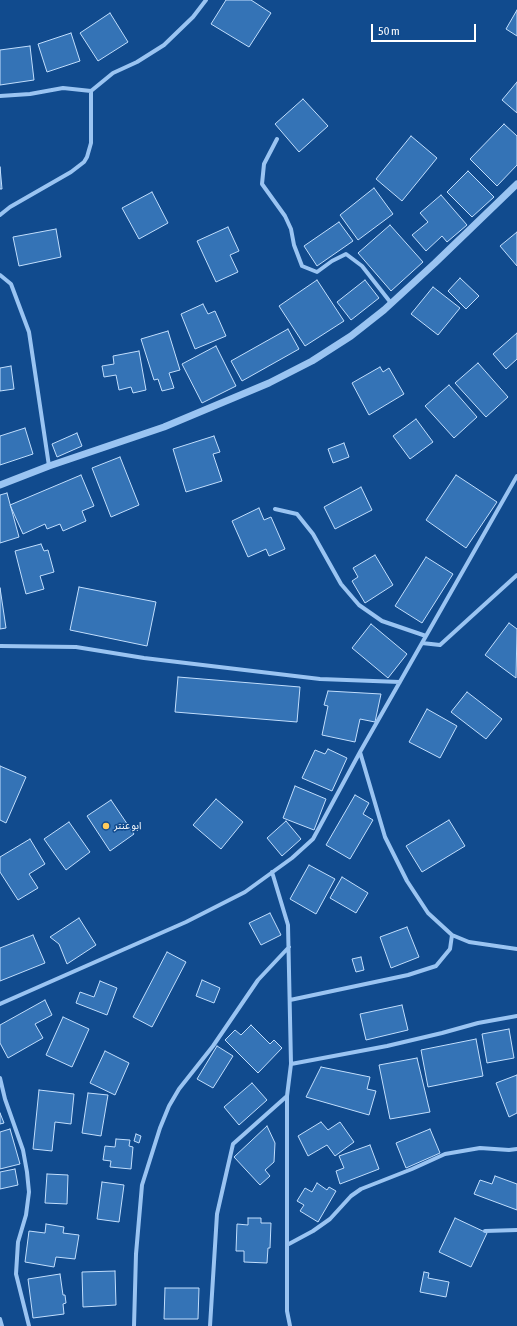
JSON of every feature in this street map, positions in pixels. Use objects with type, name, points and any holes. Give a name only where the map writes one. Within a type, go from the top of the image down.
[{"type":"street","points":[[0,96],[30,94],[63,88],[91,91],[113,73],[137,62],[164,45],[192,17],[206,0]]},
{"type":"street","points":[[0,215],[10,207],[71,172],[84,162],[91,143],[91,91]]},
{"type":"street","points":[[277,139],[264,164],[262,184],[285,216],[291,229],[294,245],[302,266],[317,272],[332,261],[346,254],[362,266],[391,304]]},
{"type":"street","points":[[0,485],[49,466],[164,427],[269,383],[332,348],[391,304],[517,184]]},
{"type":"street","points":[[0,275],[11,284],[29,332],[49,466]]},
{"type":"street","points":[[0,1004],[186,922],[245,892],[292,858],[313,839],[360,752],[517,476]]},
{"type":"street","points":[[275,509],[297,514],[313,534],[341,584],[359,605],[382,621],[426,636]]},
{"type":"street","points":[[422,643],[440,645],[517,575]]},
{"type":"street","points":[[0,646],[76,647],[144,658],[320,679],[400,682]]},
{"type":"street","points":[[360,752],[386,837],[407,881],[428,913],[452,935],[469,942],[517,949]]},
{"type":"street","points":[[272,872],[288,925],[289,947],[291,1064],[287,1096],[287,1311],[290,1326]]},
{"type":"street","points":[[290,1000],[408,975],[436,966],[450,949],[452,935]]},
{"type":"street","points":[[134,1326],[136,1254],[142,1185],[160,1128],[169,1106],[179,1089],[213,1046],[258,980],[289,947]]},
{"type":"street","points":[[291,1064],[387,1046],[478,1023],[517,1016]]},
{"type":"street","points":[[0,1078],[5,1098],[24,1150],[27,1172],[29,1192],[26,1215],[18,1242],[16,1274],[29,1326]]},
{"type":"street","points":[[210,1326],[217,1214],[233,1144],[287,1096]]},
{"type":"street","points":[[287,1245],[313,1232],[330,1219],[351,1196],[361,1189],[445,1154],[480,1148],[509,1150],[517,1149]]},
{"type":"street","points":[[485,1231],[517,1230]]},
{"type":"street","points":[[0,1319],[2,1326]]},
{"type":"building","points":[[226,0],[251,0],[271,13],[249,47],[211,24]]},
{"type":"building","points":[[517,10],[517,36],[506,29]]},
{"type":"building","points":[[110,13],[128,42],[98,61],[80,33]]},
{"type":"building","points":[[71,33],[80,61],[47,72],[38,44]]},
{"type":"building","points":[[30,46],[34,80],[0,85],[0,50]]},
{"type":"building","points":[[517,82],[517,113],[502,100]]},
{"type":"building","points":[[303,99],[328,126],[299,152],[275,124]]},
{"type":"building","points":[[504,124],[517,136],[517,165],[497,186],[470,159]]},
{"type":"building","points":[[411,136],[437,158],[402,201],[376,179]]},
{"type":"building","points":[[0,167],[2,189],[0,189]]},
{"type":"building","points":[[468,171],[494,197],[472,217],[447,192]]},
{"type":"building","points":[[374,188],[393,214],[358,240],[340,215]]},
{"type":"building","points":[[152,192],[168,223],[139,239],[122,208]]},
{"type":"building","points":[[441,195],[467,225],[447,242],[442,236],[426,251],[412,235],[428,222],[420,213]]},
{"type":"building","points":[[339,222],[353,241],[317,266],[304,246]]},
{"type":"building","points":[[390,225],[423,262],[391,291],[358,253]]},
{"type":"building","points":[[228,227],[239,251],[230,255],[238,272],[216,282],[197,241]]},
{"type":"building","points":[[56,229],[61,257],[19,266],[13,237]]},
{"type":"building","points":[[517,232],[517,266],[500,246]]},
{"type":"building","points":[[460,278],[479,296],[466,309],[448,291]]},
{"type":"building","points":[[317,280],[344,321],[305,346],[279,306]]},
{"type":"building","points":[[365,280],[379,298],[351,320],[337,302]]},
{"type":"building","points":[[433,287],[460,308],[438,335],[411,314]]},
{"type":"building","points":[[203,304],[208,314],[215,311],[226,336],[195,349],[181,314]]},
{"type":"building","points":[[288,329],[299,349],[242,381],[231,361]]},
{"type":"building","points":[[168,331],[180,370],[169,373],[174,388],[162,391],[158,379],[154,380],[141,339]]},
{"type":"building","points":[[517,333],[517,359],[506,369],[493,354]]},
{"type":"building","points":[[216,346],[236,386],[202,403],[182,364]]},
{"type":"building","points":[[139,351],[146,390],[133,393],[131,387],[119,390],[116,375],[104,377],[102,366],[114,364],[113,356]]},
{"type":"building","points":[[478,363],[508,397],[486,417],[455,383]]},
{"type":"building","points":[[11,366],[14,389],[0,391],[0,368]]},
{"type":"building","points":[[380,367],[383,372],[389,368],[404,394],[369,415],[352,383]]},
{"type":"building","points":[[449,385],[477,417],[454,438],[425,406]]},
{"type":"building","points":[[416,419],[433,442],[410,459],[393,436]]},
{"type":"building","points":[[25,428],[33,454],[0,465],[0,436]]},
{"type":"building","points":[[77,433],[82,446],[57,457],[52,444]]},
{"type":"building","points":[[214,436],[220,452],[213,454],[222,481],[186,492],[173,449]]},
{"type":"building","points":[[344,443],[349,457],[333,463],[328,449]]},
{"type":"building","points":[[120,457],[139,505],[111,517],[92,468]]},
{"type":"building","points":[[81,475],[94,506],[82,511],[86,521],[63,531],[60,524],[47,529],[45,524],[23,534],[10,505]]},
{"type":"building","points":[[456,475],[497,502],[466,548],[426,520]]},
{"type":"building","points":[[361,487],[372,510],[335,529],[324,507]]},
{"type":"building","points":[[7,493],[19,537],[0,543],[0,495]]},
{"type":"building","points":[[259,508],[264,520],[271,517],[285,549],[269,556],[266,549],[248,557],[232,521]]},
{"type":"building","points":[[41,544],[44,551],[48,550],[54,572],[40,576],[44,589],[26,594],[15,551]]},
{"type":"building","points":[[375,555],[393,585],[365,603],[352,581],[358,577],[353,568]]},
{"type":"building","points":[[426,557],[453,574],[422,623],[395,606]]},
{"type":"building","points":[[79,587],[156,602],[147,646],[70,630]]},
{"type":"building","points":[[0,588],[6,628],[0,629]]},
{"type":"building","points":[[509,623],[517,629],[516,678],[485,655]]},
{"type":"building","points":[[371,624],[407,654],[388,678],[352,648]]},
{"type":"building","points":[[178,677],[300,687],[297,722],[175,712]]},
{"type":"building","points":[[328,691],[381,694],[375,722],[360,719],[355,742],[322,735],[328,706],[324,705]]},
{"type":"building","points":[[467,692],[502,719],[486,739],[451,712]]},
{"type":"building","points":[[427,709],[457,726],[440,758],[409,742]]},
{"type":"building","points":[[328,749],[347,758],[332,791],[302,778],[315,750],[325,754]]},
{"type":"building","points":[[0,766],[26,777],[6,823],[0,820]]},
{"type":"building","points":[[295,786],[326,799],[314,830],[283,818]]},
{"type":"building","points":[[355,795],[369,803],[363,814],[373,820],[350,859],[326,845]]},
{"type":"building","points":[[216,799],[243,822],[221,849],[193,825]]},
{"type":"building","points":[[111,800],[134,834],[110,851],[87,816]]},
{"type":"building","points":[[449,820],[465,846],[422,872],[406,846]]},
{"type":"building","points":[[286,821],[301,839],[282,856],[267,838]]},
{"type":"building","points":[[69,822],[90,852],[66,870],[44,839]]},
{"type":"building","points":[[30,839],[45,864],[29,874],[38,888],[18,900],[0,872],[0,857]]},
{"type":"building","points":[[309,865],[335,879],[316,914],[290,899]]},
{"type":"building","points":[[342,877],[368,893],[356,913],[330,898]]},
{"type":"building","points":[[270,913],[281,935],[261,945],[249,923]]},
{"type":"building","points":[[79,918],[96,945],[67,964],[59,944],[50,937]]},
{"type":"building","points":[[407,927],[419,957],[391,968],[380,937]]},
{"type":"building","points":[[33,935],[45,963],[0,981],[0,948]]},
{"type":"building","points":[[167,952],[186,962],[152,1027],[133,1017]]},
{"type":"building","points":[[361,957],[364,970],[356,972],[352,959]]},
{"type":"building","points":[[202,980],[220,988],[214,1003],[196,996]]},
{"type":"building","points":[[100,981],[117,988],[107,1015],[76,1003],[80,992],[94,997]]},
{"type":"building","points":[[45,1000],[52,1015],[35,1024],[43,1038],[8,1058],[0,1043],[0,1025]]},
{"type":"building","points":[[402,1005],[408,1030],[366,1040],[360,1014]]},
{"type":"building","points":[[63,1017],[89,1029],[72,1067],[46,1055]]},
{"type":"building","points":[[251,1025],[270,1044],[274,1040],[282,1048],[258,1073],[225,1040],[235,1030],[241,1035]]},
{"type":"building","points":[[509,1029],[514,1058],[487,1063],[482,1034]]},
{"type":"building","points":[[476,1039],[483,1076],[428,1087],[421,1050]]},
{"type":"building","points":[[217,1046],[233,1056],[213,1088],[197,1079]]},
{"type":"building","points":[[105,1051],[129,1063],[115,1095],[90,1083]]},
{"type":"building","points":[[417,1058],[430,1112],[390,1119],[379,1065]]},
{"type":"building","points":[[321,1067],[370,1077],[367,1089],[376,1091],[369,1115],[306,1097]]},
{"type":"building","points":[[517,1075],[517,1113],[509,1117],[496,1083]]},
{"type":"building","points":[[252,1083],[267,1100],[239,1125],[224,1107]]},
{"type":"building","points":[[39,1090],[74,1094],[71,1124],[55,1122],[52,1151],[33,1149]]},
{"type":"building","points":[[88,1093],[108,1095],[101,1136],[82,1133]]},
{"type":"building","points":[[0,1113],[4,1123],[0,1124]]},
{"type":"building","points":[[321,1122],[328,1130],[340,1122],[354,1142],[335,1156],[327,1145],[308,1156],[298,1136]]},
{"type":"building","points":[[267,1126],[275,1143],[274,1162],[265,1170],[270,1176],[260,1185],[234,1157]]},
{"type":"building","points":[[10,1129],[20,1164],[0,1169],[0,1132]]},
{"type":"building","points":[[430,1129],[440,1153],[406,1168],[396,1143]]},
{"type":"building","points":[[136,1134],[141,1136],[139,1143],[134,1141]]},
{"type":"building","points":[[116,1139],[130,1140],[129,1146],[133,1147],[131,1169],[110,1167],[111,1161],[103,1160],[105,1146],[115,1147]]},
{"type":"building","points":[[370,1145],[379,1169],[340,1184],[336,1171],[344,1168],[339,1156]]},
{"type":"building","points":[[15,1169],[18,1185],[0,1189],[0,1172]]},
{"type":"building","points":[[47,1174],[68,1175],[67,1204],[45,1203]]},
{"type":"building","points":[[495,1176],[517,1184],[517,1210],[474,1194],[480,1180],[492,1184]]},
{"type":"building","points":[[102,1182],[124,1185],[119,1222],[97,1219]]},
{"type":"building","points":[[317,1183],[327,1190],[329,1187],[336,1191],[318,1222],[300,1211],[304,1205],[297,1201],[305,1188],[312,1192]]},
{"type":"building","points":[[248,1218],[261,1218],[261,1223],[271,1223],[270,1248],[268,1248],[267,1263],[244,1262],[244,1251],[236,1251],[237,1224],[248,1225]]},
{"type":"building","points":[[455,1218],[487,1233],[471,1267],[439,1252]]},
{"type":"building","points":[[46,1224],[64,1227],[63,1233],[79,1235],[75,1259],[56,1257],[54,1267],[25,1262],[29,1231],[45,1233]]},
{"type":"building","points":[[115,1271],[116,1305],[83,1307],[82,1272]]},
{"type":"building","points":[[424,1272],[429,1273],[428,1278],[449,1282],[446,1297],[420,1292]]},
{"type":"building","points":[[60,1274],[63,1295],[65,1295],[66,1303],[63,1304],[64,1314],[33,1318],[28,1279]]},
{"type":"building","points":[[165,1288],[199,1288],[198,1319],[164,1319]]},
{"type":"place","name":"ابو عنتر","points":[[106,826]]}]
